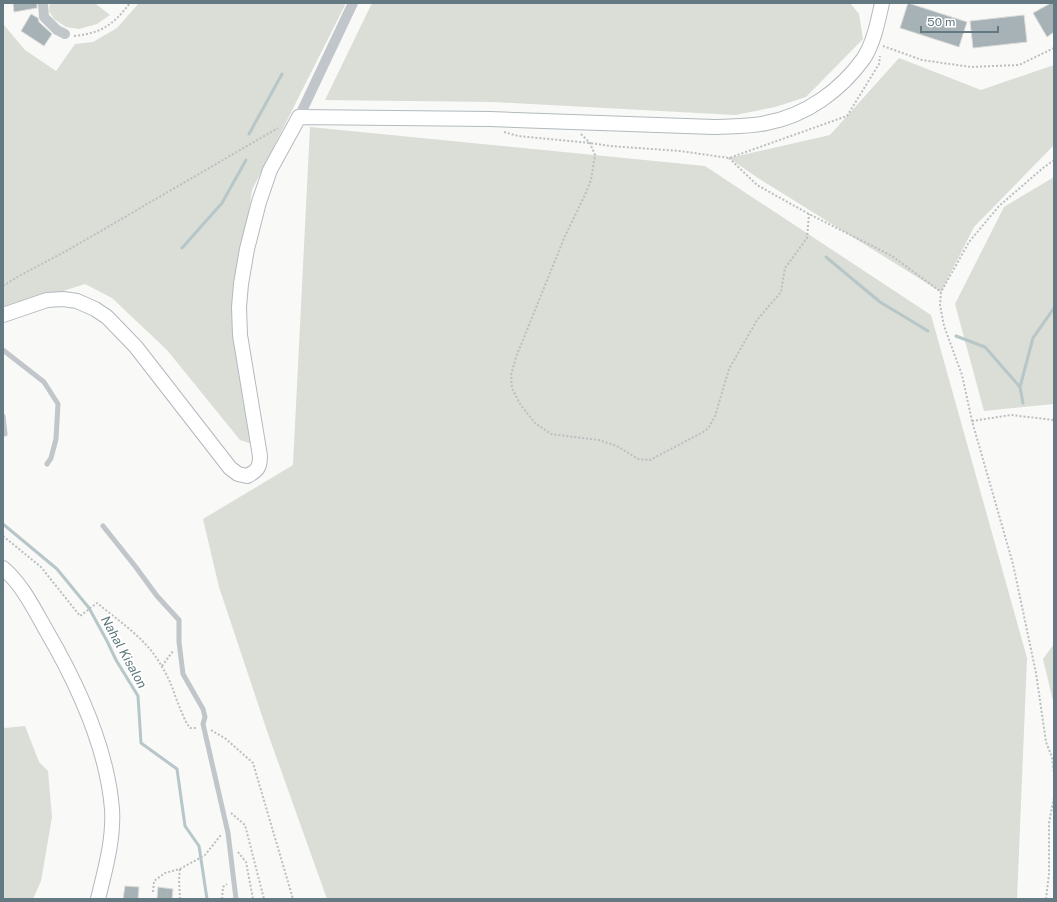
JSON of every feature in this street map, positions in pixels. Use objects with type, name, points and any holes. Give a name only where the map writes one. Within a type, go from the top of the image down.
[{"type":"main road","points":[[3,315],[47,300],[63,299],[77,301],[95,309],[107,318],[136,347],[230,468],[238,474],[247,476],[255,472],[260,465],[260,456],[240,335],[238,307],[241,284],[247,249],[259,202],[270,170],[298,117],[490,119],[714,127],[766,123],[789,117],[812,106],[836,89],[864,58],[878,24],[882,3]]},
{"type":"main road","points":[[3,568],[18,584],[35,610],[64,662],[85,706],[100,748],[110,788],[112,811],[108,857],[98,899]]},
{"type":"street","points":[[43,3],[44,17],[57,30],[65,34]]},
{"type":"street","points":[[298,117],[353,3]]},
{"type":"lane","points":[[3,350],[44,382],[58,404],[56,439],[51,458],[47,464]]},
{"type":"lane","points":[[3,416],[5,434]]},
{"type":"lane","points":[[103,526],[157,596],[179,620],[179,642],[183,674],[203,709],[205,718],[203,724],[228,833],[236,899]]},
{"type":"path","points":[[65,34],[74,36],[87,35],[99,30],[111,24],[130,3]]},
{"type":"path","points":[[880,44],[922,60],[971,67],[1019,65],[1054,48]]},
{"type":"path","points":[[570,122],[590,143],[595,156],[591,180],[562,243],[516,357],[511,375],[512,388],[520,404],[535,424],[550,434],[600,440],[617,446],[638,459],[650,460],[705,431],[715,416],[729,369],[757,320],[780,292],[785,268],[807,238],[809,214]]},
{"type":"path","points":[[3,286],[278,129]]},
{"type":"path","points":[[503,132],[518,136],[610,146],[680,151],[729,158],[757,185],[809,214],[892,256],[941,292]]},
{"type":"path","points":[[1054,160],[999,206],[969,242],[941,292],[940,304],[944,326],[962,375],[972,421],[1013,564],[1036,673],[1046,742],[1053,757],[1054,773]]},
{"type":"path","points":[[972,421],[1011,415],[1054,420]]},
{"type":"path","points":[[3,536],[41,566],[80,616],[97,603],[150,649],[162,666],[171,684],[185,722],[190,728],[196,728],[203,724],[226,740],[253,763],[293,899]]},
{"type":"path","points":[[162,666],[179,642]]},
{"type":"path","points":[[1046,899],[1049,874],[1049,823],[1054,797]]},
{"type":"path","points":[[222,805],[245,825],[264,899]]},
{"type":"path","points":[[153,892],[154,881],[165,873],[180,869],[206,855],[220,836],[228,833]]},
{"type":"path","points":[[229,842],[246,862],[253,899]]},
{"type":"path","points":[[180,869],[180,899]]},
{"type":"path","points":[[222,899],[223,887],[234,880]]},
{"type":"shaded area","points":[[50,3],[97,3],[96,4],[110,15],[97,24],[79,29],[66,27],[54,19],[49,11]]},
{"type":"shaded area","points":[[139,3],[346,3],[252,190],[235,310],[252,444],[240,440],[167,350],[112,298],[85,284],[3,310],[3,24],[25,50],[56,71],[75,44],[93,42],[117,28]]},
{"type":"shaded area","points":[[372,3],[850,3],[859,14],[863,39],[806,97],[775,107],[735,115],[492,102],[325,100]]},
{"type":"shaded area","points":[[899,58],[981,90],[1054,65],[1054,145],[974,227],[941,292],[758,178],[729,158],[830,135]]},
{"type":"shaded area","points":[[310,127],[705,166],[931,315],[1027,658],[1017,899],[327,899],[267,731],[219,587],[203,519],[293,465]]},
{"type":"shaded area","points":[[1054,177],[1054,404],[984,411],[955,304],[1004,207]]},
{"type":"shaded area","points":[[1054,644],[1054,705],[1043,659]]},
{"type":"shaded area","points":[[3,726],[5,728],[25,726],[39,762],[48,771],[52,817],[41,881],[33,899],[3,899]]},
{"type":"building","points":[[13,3],[37,3],[37,8],[14,12]]},
{"type":"building","points":[[908,3],[967,22],[959,47],[900,28]]},
{"type":"building","points":[[1051,3],[1054,3],[1054,32],[1047,37],[1033,13]]},
{"type":"building","points":[[31,14],[38,18],[39,22],[52,34],[44,46],[21,31]]},
{"type":"building","points":[[1024,15],[1027,42],[973,48],[970,21]]},
{"type":"building","points":[[125,886],[139,887],[138,899],[123,899]]},
{"type":"building","points":[[158,887],[173,889],[172,899],[157,899]]},
{"type":"waterway","points":[[249,134],[282,74]]},
{"type":"waterway","points":[[182,248],[222,203],[246,160]]},
{"type":"waterway","points":[[826,257],[880,302],[928,331]]},
{"type":"waterway","points":[[1023,403],[1020,387],[1033,338],[1054,308]]},
{"type":"waterway","points":[[956,336],[985,347],[1020,387]]},
{"type":"waterway","name":"Nahal Kisalon","points":[[3,524],[57,569],[89,608],[116,660],[138,696],[141,743],[177,769],[185,826],[199,846],[207,899]]}]
